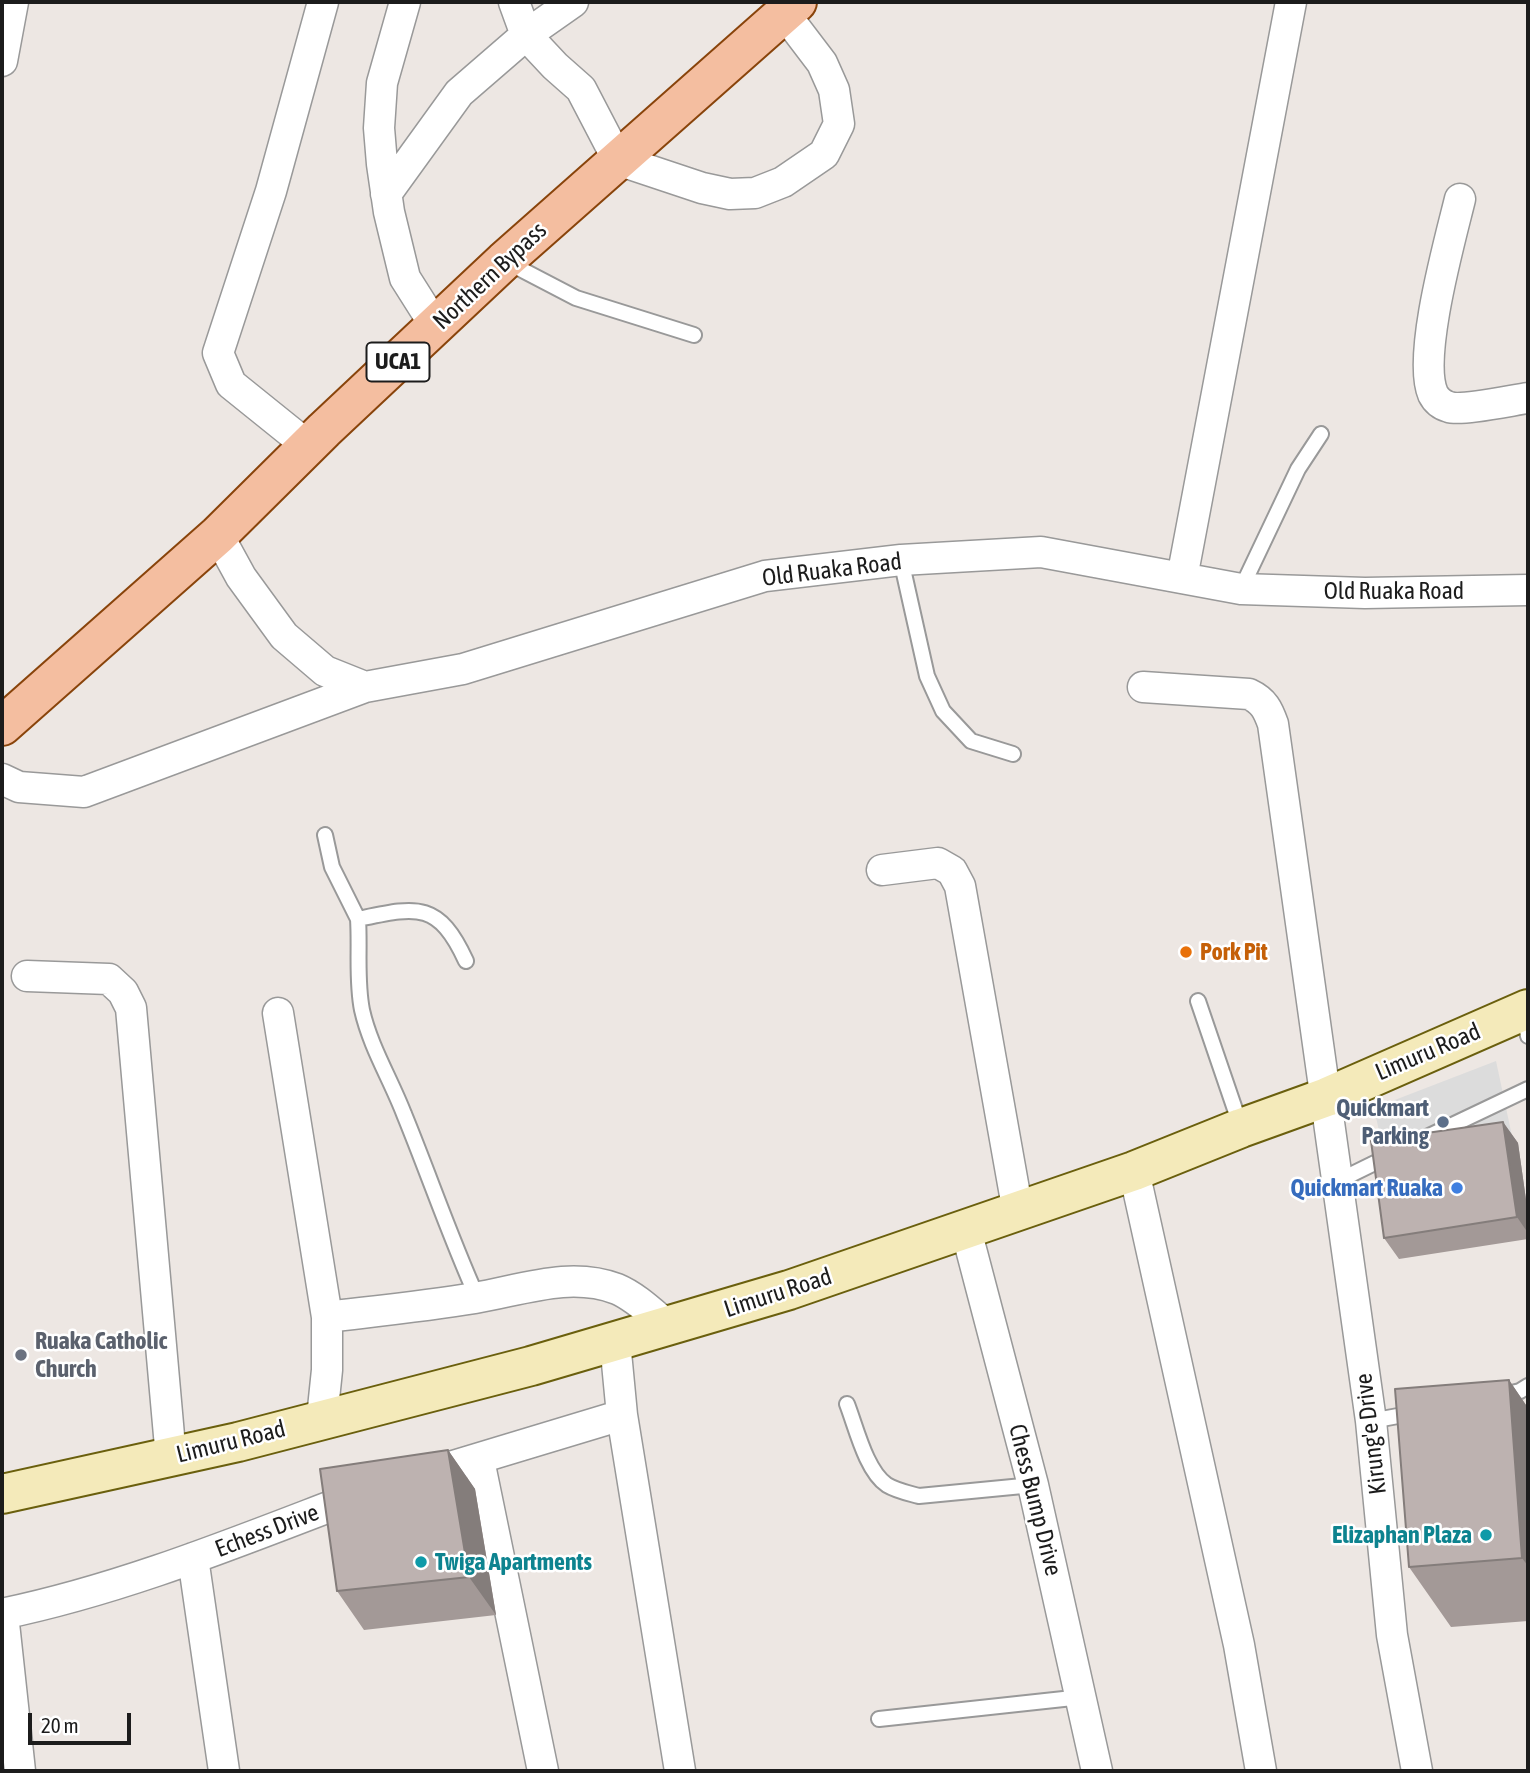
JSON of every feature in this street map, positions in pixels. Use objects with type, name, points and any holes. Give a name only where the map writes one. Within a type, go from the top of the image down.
[{"type":"main road","name":"Northern Bypass","points":[[2,726],[218,535],[504,261],[791,7]]},
{"type":"main road","name":"Limuru Road","points":[[2,1494],[238,1442],[322,1418],[531,1366],[789,1290],[1134,1171],[1527,1019]]},
{"type":"street","points":[[2,61],[13,2]]},
{"type":"street","points":[[308,446],[231,384],[218,352],[271,191],[323,2]]},
{"type":"street","points":[[405,2],[382,83],[379,128],[386,194],[405,278],[436,327]]},
{"type":"street","points":[[514,2],[526,35],[581,89],[618,160],[702,188],[730,194],[755,193],[783,182],[824,155],[839,124],[834,90],[791,7]]},
{"type":"street","points":[[386,194],[459,93],[526,35],[573,2]]},
{"type":"street","points":[[1182,578],[1291,2]]},
{"type":"street","points":[[1460,199],[1431,332],[1429,367],[1432,391],[1438,401],[1451,408],[1528,398]]},
{"type":"street","points":[[218,535],[241,577],[284,636],[325,671],[365,687]]},
{"type":"street","name":"Old Ruaka Road","points":[[2,779],[19,787],[84,792],[365,687],[463,669],[765,576],[901,560],[1041,552],[1241,589],[1365,593],[1528,590]]},
{"type":"street","name":"Kirung'e Drive","points":[[1143,687],[1249,694],[1259,698],[1273,724],[1371,1421],[1392,1635],[1417,1771]]},
{"type":"street","points":[[882,870],[938,863],[952,871],[961,886],[1018,1212]]},
{"type":"street","points":[[27,976],[109,979],[123,992],[131,1008],[171,1458]]},
{"type":"street","points":[[278,1013],[327,1317],[327,1370],[322,1418]]},
{"type":"street","points":[[1134,1171],[1239,1646],[1261,1771]]},
{"type":"street","name":"Chess Bump Drive","points":[[966,1230],[1033,1485],[1097,1771]]},
{"type":"street","points":[[327,1317],[477,1297],[548,1282],[588,1283],[617,1289],[640,1303],[668,1327]]},
{"type":"street","points":[[615,1342],[622,1415],[680,1771]]},
{"type":"street","name":"Echess Drive","points":[[2,1614],[107,1588],[393,1484],[480,1460],[622,1415]]},
{"type":"street","points":[[480,1460],[543,1771]]},
{"type":"street","points":[[193,1558],[224,1771]]},
{"type":"street","points":[[2,1614],[20,1771]]},
{"type":"lane","points":[[504,261],[576,298],[694,335]]},
{"type":"lane","points":[[1241,589],[1298,469],[1321,434]]},
{"type":"lane","points":[[901,560],[927,676],[943,711],[971,741],[1013,754]]},
{"type":"lane","points":[[325,835],[332,867],[358,919],[358,982],[362,1010],[477,1297]]},
{"type":"lane","points":[[358,919],[396,911],[422,911],[440,920],[455,936],[466,961]]},
{"type":"lane","points":[[1198,1001],[1241,1128]]},
{"type":"lane","points":[[1336,1182],[1528,1088]]},
{"type":"lane","points":[[1479,1399],[1520,1391],[1528,1386]]},
{"type":"lane","points":[[847,1404],[870,1466],[884,1483],[901,1492],[919,1496],[1033,1485]]},
{"type":"lane","points":[[1371,1421],[1425,1410]]},
{"type":"lane","points":[[879,1719],[1082,1697]]},
{"type":"shaded area","name":"Quickmart Parking","points":[[1496,1061],[1512,1136],[1386,1163],[1374,1108]]},
{"type":"building","name":"Quickmart Ruaka","points":[[1503,1122],[1517,1217],[1384,1238],[1371,1141]]},
{"type":"building","points":[[1509,1380],[1522,1558],[1409,1567],[1395,1389]]},
{"type":"building","points":[[448,1450],[469,1577],[337,1591],[320,1469]]},
{"type":"place","name":"Pork Pit","points":[[1186,952]]},
{"type":"place","name":"Quickmart Parking","points":[[1443,1122]]},
{"type":"place","name":"Quickmart Ruaka","points":[[1457,1188]]},
{"type":"place","name":"Ruaka Catholic Church","points":[[21,1355]]},
{"type":"place","name":"Elizaphan Plaza","points":[[1486,1535]]},
{"type":"place","name":"Twiga Apartments","points":[[421,1562]]}]
